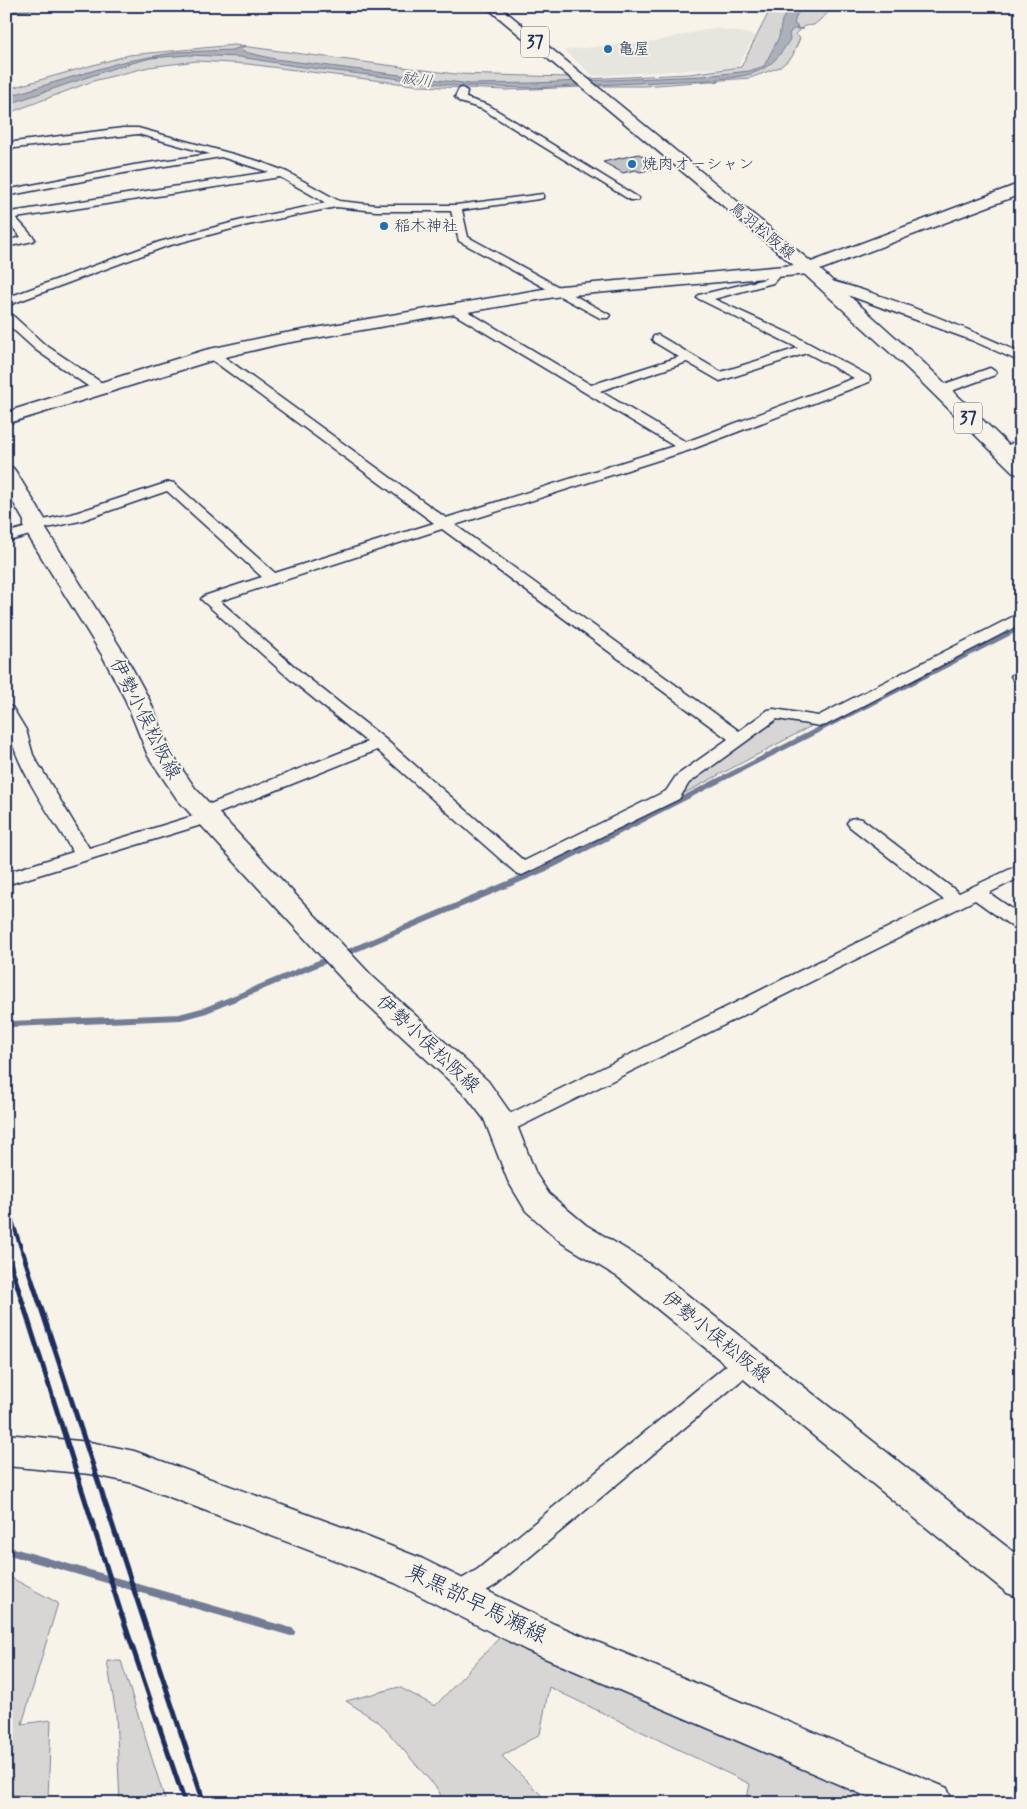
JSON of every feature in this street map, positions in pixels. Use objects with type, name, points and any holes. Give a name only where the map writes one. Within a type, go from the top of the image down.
[{"type":"main road","name":"鳥羽松阪線","points":[[492,6],[809,269],[941,390],[1021,469]]},
{"type":"main road","points":[[6,418],[212,354],[280,339],[561,290],[809,269],[1021,188]]},
{"type":"main road","name":"伊勢小俣松阪線","points":[[6,472],[35,521],[34,527],[84,605],[138,700],[153,741],[177,784],[203,816],[227,838],[362,983],[468,1078],[484,1096],[502,1126],[520,1174],[528,1189],[549,1214],[574,1235],[630,1268],[1021,1580]]},
{"type":"main road","name":"東黒部早馬瀬線","points":[[6,1450],[90,1458],[134,1467],[329,1539],[409,1571],[540,1636],[932,1803]]},
{"type":"street","points":[[462,91],[460,97],[463,100],[485,107],[634,198]]},
{"type":"street","points":[[6,146],[132,131],[225,155],[283,174],[336,204]]},
{"type":"street","points":[[6,244],[29,239],[7,215],[71,193],[134,168],[225,155]]},
{"type":"street","points":[[6,193],[71,193],[283,174]]},
{"type":"street","points":[[6,302],[163,244],[242,223],[336,204],[376,208],[456,208],[539,196]]},
{"type":"street","points":[[456,208],[464,239],[604,315]]},
{"type":"street","points":[[776,273],[769,280],[703,298],[807,348],[864,379],[685,447],[209,599],[297,677],[379,743],[522,869],[674,795],[682,780],[774,714],[820,721],[1021,618]]},
{"type":"street","points":[[686,280],[709,295]]},
{"type":"street","points":[[824,283],[851,290],[975,337],[1021,358]]},
{"type":"street","points":[[453,308],[685,447]]},
{"type":"street","points":[[6,316],[40,347],[100,388]]},
{"type":"street","points":[[658,339],[720,376],[807,348]]},
{"type":"street","points":[[212,354],[740,739]]},
{"type":"street","points":[[588,390],[688,358]]},
{"type":"street","points":[[941,390],[990,372]]},
{"type":"street","points":[[1003,451],[1021,443]]},
{"type":"street","points":[[6,538],[34,527],[75,518],[170,486],[274,579]]},
{"type":"street","points":[[6,711],[18,730],[24,755],[84,855]]},
{"type":"street","points":[[6,880],[203,816],[379,743]]},
{"type":"street","points":[[856,823],[957,901]]},
{"type":"street","points":[[502,1126],[1021,870]]},
{"type":"street","points":[[975,892],[1021,924]]},
{"type":"street","points":[[459,1595],[487,1577],[747,1362]]},
{"type":"shaded area","points":[[772,6],[836,6],[814,25],[804,26],[795,34],[800,38],[792,57],[780,67],[750,78],[643,86],[595,86],[586,79],[689,74],[741,67]]},
{"type":"shaded area","points":[[714,28],[755,35],[738,67],[593,76],[564,50],[656,41]]},
{"type":"shaded area","points":[[234,45],[455,74],[569,77],[582,87],[506,90],[421,86],[248,64],[197,61],[149,67],[93,81],[6,114],[6,95],[15,92],[11,88],[129,55]]},
{"type":"shaded area","points":[[775,718],[815,724],[683,794],[688,782]]},
{"type":"shaded area","points":[[6,1575],[58,1603],[22,1724],[51,1720],[48,1799],[6,1794]]},
{"type":"shaded area","points":[[501,1636],[893,1803],[746,1803],[750,1784],[549,1687],[540,1734],[502,1756],[547,1801],[560,1803],[443,1803],[439,1791],[380,1723],[346,1701],[399,1687],[435,1706]]},
{"type":"shaded area","points":[[107,1661],[121,1661],[166,1803],[120,1803],[116,1714]]},
{"type":"water","name":"祓川","points":[[791,6],[804,6],[796,16],[794,24],[798,26],[796,28],[804,29],[793,29],[789,34],[790,39],[776,59],[760,71],[717,79],[718,82],[711,80],[531,88],[458,86],[295,66],[240,57],[187,55],[151,58],[117,67],[6,105],[6,93],[9,96],[122,62],[178,52],[233,50],[245,45],[240,51],[275,59],[470,84],[704,76],[749,71],[764,66],[779,37],[782,20]]},
{"type":"building","name":"焼肉オーシャン","points":[[639,154],[661,167],[640,172],[635,170],[623,173],[603,162]]},
{"type":"waterway","points":[[6,12],[59,6]]},
{"type":"waterway","points":[[643,819],[1021,627]]},
{"type":"waterway","points":[[346,953],[546,868],[645,818]]},
{"type":"waterway","points":[[10,1024],[180,1017],[206,1010],[329,959]]},
{"type":"waterway","points":[[6,1550],[291,1632]]},
{"type":"railway","points":[[6,1202],[23,1254]]},
{"type":"railway","points":[[6,1250],[7,1254]]},
{"type":"railway","points":[[7,1253],[120,1610],[185,1803]]},
{"type":"railway","points":[[23,1253],[204,1803]]},
{"type":"place","name":"亀屋","points":[[608,49]]},
{"type":"place","name":"焼肉オーシャン","points":[[632,164]]},
{"type":"place","name":"稲木神社","points":[[384,226]]}]
